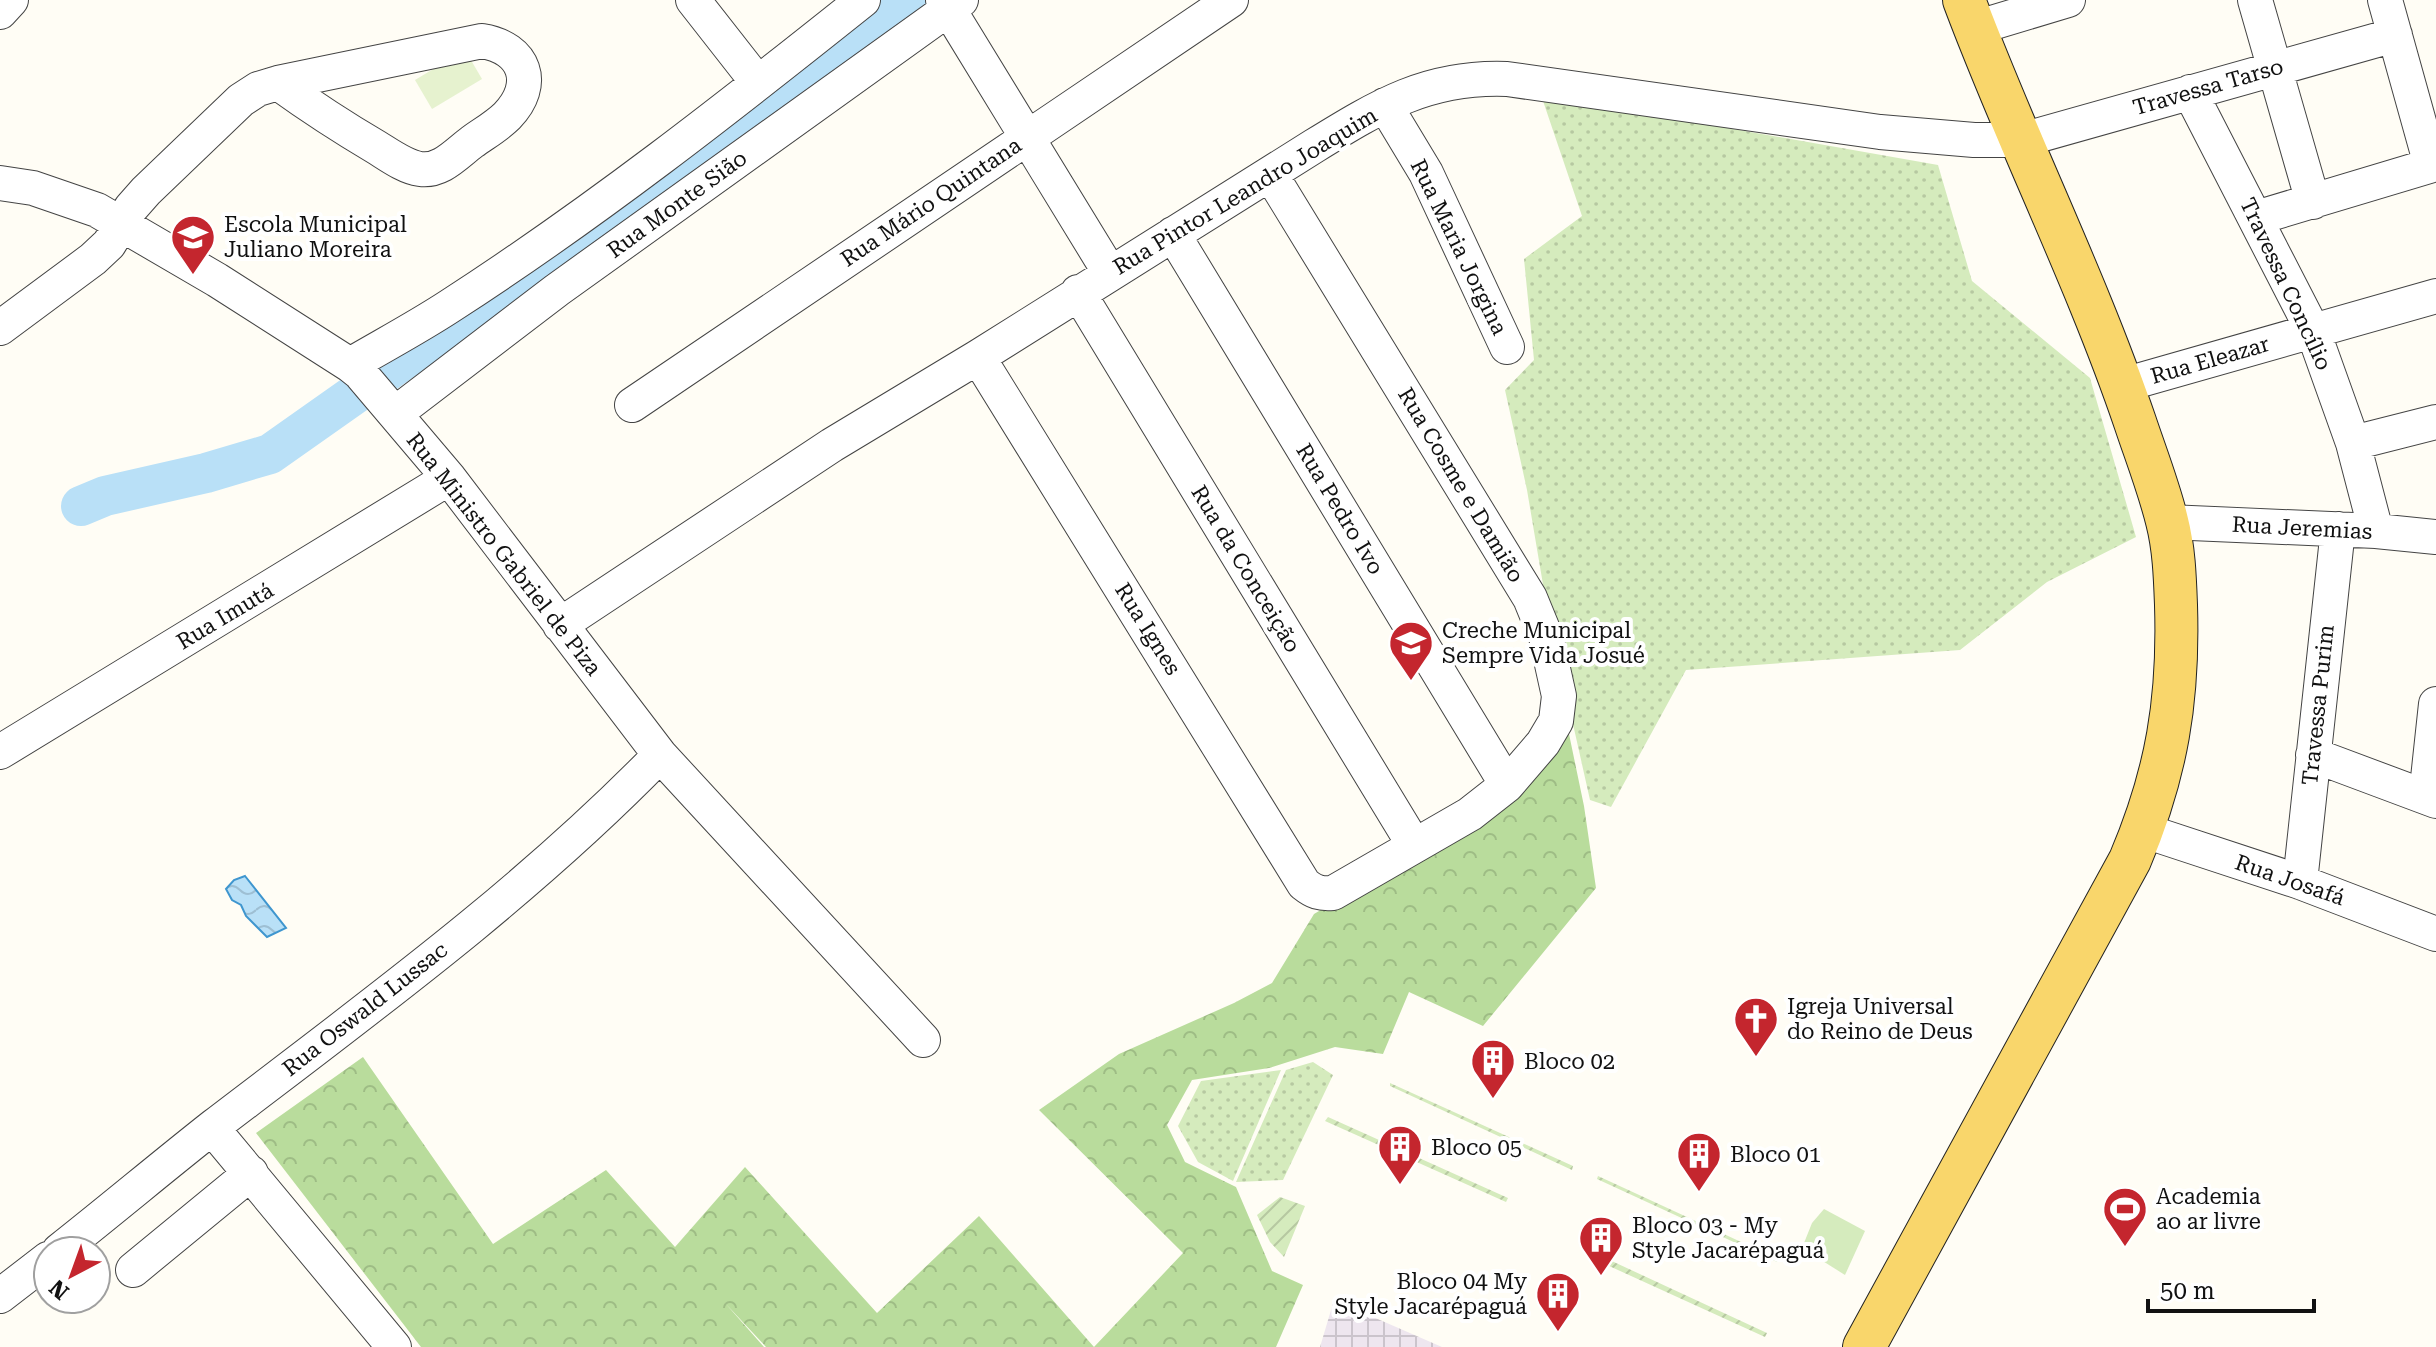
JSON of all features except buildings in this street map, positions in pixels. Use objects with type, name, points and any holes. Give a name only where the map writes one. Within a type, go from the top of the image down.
[{"type":"main road","points":[[1864,1347],[2111,895],[2142,830],[2169,740],[2173,696],[2177,624],[2168,522],[2123,385],[1970,14]]},
{"type":"street","points":[[0,12],[11,0]]},
{"type":"street","points":[[693,0],[758,83]]},
{"type":"street","points":[[355,369],[554,234],[758,83],[863,0]]},
{"type":"street","name":"Rua Mário Quintana","points":[[632,405],[1231,0]]},
{"type":"street","points":[[1970,14],[2068,0]]},
{"type":"street","points":[[2255,0],[2313,202]]},
{"type":"street","points":[[2256,218],[2434,164],[2385,0]]},
{"type":"street","points":[[951,3],[1027,137],[1110,273]]},
{"type":"street","name":"Rua Monte Sião","points":[[390,407],[557,290],[951,3]]},
{"type":"street","name":"Travessa Tarso","points":[[2022,140],[2395,35]]},
{"type":"street","points":[[0,328],[93,259],[109,244],[131,208],[146,191],[241,100],[258,89],[278,83],[482,41],[507,48],[518,58],[523,70],[523,88],[506,116],[436,169],[417,169],[398,160],[323,115],[278,83]]},
{"type":"street","name":"Rua Pintor Leandro Joaquim","points":[[560,625],[832,445],[1078,292],[1358,119],[1430,86],[1456,80],[1507,79],[1891,133],[1974,140],[2022,140]]},
{"type":"street","name":"Travessa Concílio","points":[[2190,92],[2313,331],[2353,443],[2376,531]]},
{"type":"street","name":"Rua Maria Jorgina","points":[[1385,105],[1426,173],[1507,347]]},
{"type":"street","name":"Rua Cosme e Damião","points":[[1271,175],[1530,598],[1546,637],[1559,696],[1556,721],[1543,743],[1507,785],[1470,814],[1333,893],[1323,894]]},
{"type":"street","name":"Rua Ministro Gabriel de Piza","points":[[0,183],[33,188],[97,210],[217,280],[355,369],[449,478],[660,755],[923,1040]]},
{"type":"street","name":"Rua Pedro Ivo","points":[[1173,234],[1507,785]]},
{"type":"street","name":"Rua da Conceição","points":[[1078,292],[1414,845]]},
{"type":"street","name":"Rua Eleazar","points":[[2123,385],[2436,296]]},
{"type":"street","name":"Rua Ignes","points":[[978,357],[1304,884],[1314,892],[1323,894]]},
{"type":"street","points":[[2353,443],[2436,422]]},
{"type":"street","name":"Rua Imutá","points":[[0,752],[449,478]]},
{"type":"street","name":"Rua Jeremias","points":[[2168,522],[2376,531],[2436,537]]},
{"type":"street","name":"Travessa Purim","points":[[2300,882],[2338,529]]},
{"type":"street","points":[[2313,755],[2431,799],[2436,704]]},
{"type":"street","name":"Rua Oswald Lussac","points":[[79,1235],[500,902],[623,793],[660,755]]},
{"type":"street","name":"Rua Josafá","points":[[2142,830],[2300,882],[2436,934]]},
{"type":"street","points":[[212,1128],[394,1347]]},
{"type":"street","points":[[133,1270],[251,1173]]},
{"type":"street","points":[[0,1296],[32,1271]]},
{"type":"shaded area","points":[[1334,1300],[1442,1347],[1320,1347]]},
{"type":"green space","points":[[465,50],[482,79],[432,109],[415,80]]},
{"type":"green space","points":[[1541,95],[1938,165],[1972,281],[2090,378],[2136,537],[2047,582],[1960,650],[1686,670],[1611,807],[1590,800],[1547,608],[1527,490],[1505,390],[1534,360],[1524,259],[1582,216]]},
{"type":"green space","points":[[1569,734],[1596,888],[1483,1026],[1409,992],[1383,1054],[1335,1047],[1269,1068],[1192,1080],[1167,1125],[1185,1162],[1236,1187],[1272,1271],[1303,1285],[1276,1347],[1094,1347],[1183,1253],[1039,1110],[1119,1054],[1272,983],[1314,914],[1498,804]]},
{"type":"green space","points":[[363,1057],[493,1244],[606,1170],[675,1247],[745,1167],[877,1313],[979,1216],[1094,1347],[766,1347],[725,1303],[764,1347],[421,1347],[256,1133]]},
{"type":"green space","points":[[1313,1062],[1333,1075],[1283,1180],[1236,1182],[1286,1070]]},
{"type":"green space","points":[[1281,1070],[1233,1181],[1198,1162],[1178,1126],[1201,1081]]},
{"type":"green space","points":[[1390,1083],[1573,1166],[1572,1170],[1390,1086]]},
{"type":"green space","points":[[1328,1117],[1508,1198],[1506,1202],[1325,1121]]},
{"type":"green space","points":[[1598,1176],[1778,1259],[1777,1262],[1597,1179]]},
{"type":"green space","points":[[1280,1197],[1305,1206],[1284,1257],[1270,1242],[1257,1215]]},
{"type":"green space","points":[[1824,1209],[1865,1231],[1845,1275],[1802,1248],[1812,1223]]},
{"type":"green space","points":[[1588,1250],[1767,1333],[1765,1337],[1585,1255]]},
{"type":"water","points":[[245,876],[286,928],[267,937],[246,916],[241,905],[232,900],[226,889],[234,880]]},
{"type":"waterway","points":[[81,506],[105,496],[206,473],[270,454],[914,0]]},
{"type":"place","name":"Escola Municipal Juliano Moreira","points":[[193,276]]},
{"type":"place","name":"Creche Municipal Sempre Vida Josué","points":[[1411,682]]},
{"type":"place","name":"Igreja Universal do Reino de Deus","points":[[1756,1058]]},
{"type":"place","name":"Bloco 02","points":[[1493,1100]]},
{"type":"place","name":"Bloco 05","points":[[1400,1186]]},
{"type":"place","name":"Bloco 01","points":[[1699,1193]]},
{"type":"place","name":"Academia ao ar livre","points":[[2125,1248]]},
{"type":"place","name":"Bloco 03 - My Style Jacarépaguá","points":[[1601,1277]]},
{"type":"place","name":"Bloco 04 My Style Jacarépaguá","points":[[1558,1333]]}]
